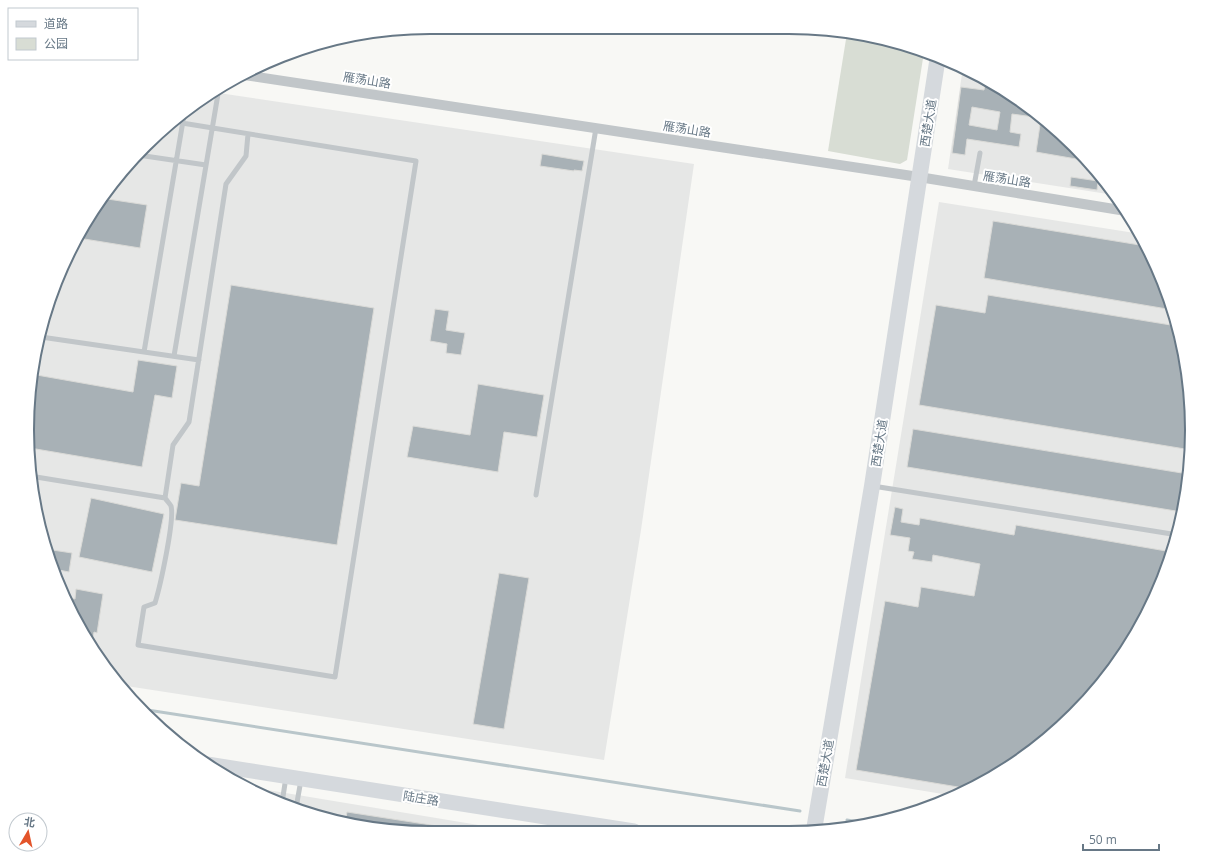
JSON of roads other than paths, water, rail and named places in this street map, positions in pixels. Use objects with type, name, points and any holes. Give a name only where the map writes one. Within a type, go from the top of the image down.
[{"type":"main road","name":"西楚大道","points":[[815,825],[872,486],[937,63]]},
{"type":"street","name":"雁荡山路","points":[[253,76],[920,177],[1118,210]]},
{"type":"street","name":"陆庄路","points":[[222,766],[602,826]]},
{"type":"lane","points":[[174,356],[218,96]]},
{"type":"lane","points":[[37,477],[165,498],[171,506],[170,528],[160,589],[155,603],[144,608],[138,645],[335,677],[416,161],[182,123],[144,352]]},
{"type":"lane","points":[[536,495],[596,128]]},
{"type":"lane","points":[[165,498],[173,445],[189,422],[226,184],[246,156],[248,134]]},
{"type":"lane","points":[[974,186],[980,153]]},
{"type":"lane","points":[[145,155],[206,165]]},
{"type":"lane","points":[[45,338],[199,360]]},
{"type":"lane","points":[[872,486],[1171,534]]},
{"type":"lane","points":[[284,798],[294,778]]},
{"type":"lane","points":[[294,778],[296,802]]},
{"type":"waterway","points":[[150,710],[800,811]]},
{"type":"waterway","points":[[847,820],[852,821]]}]
